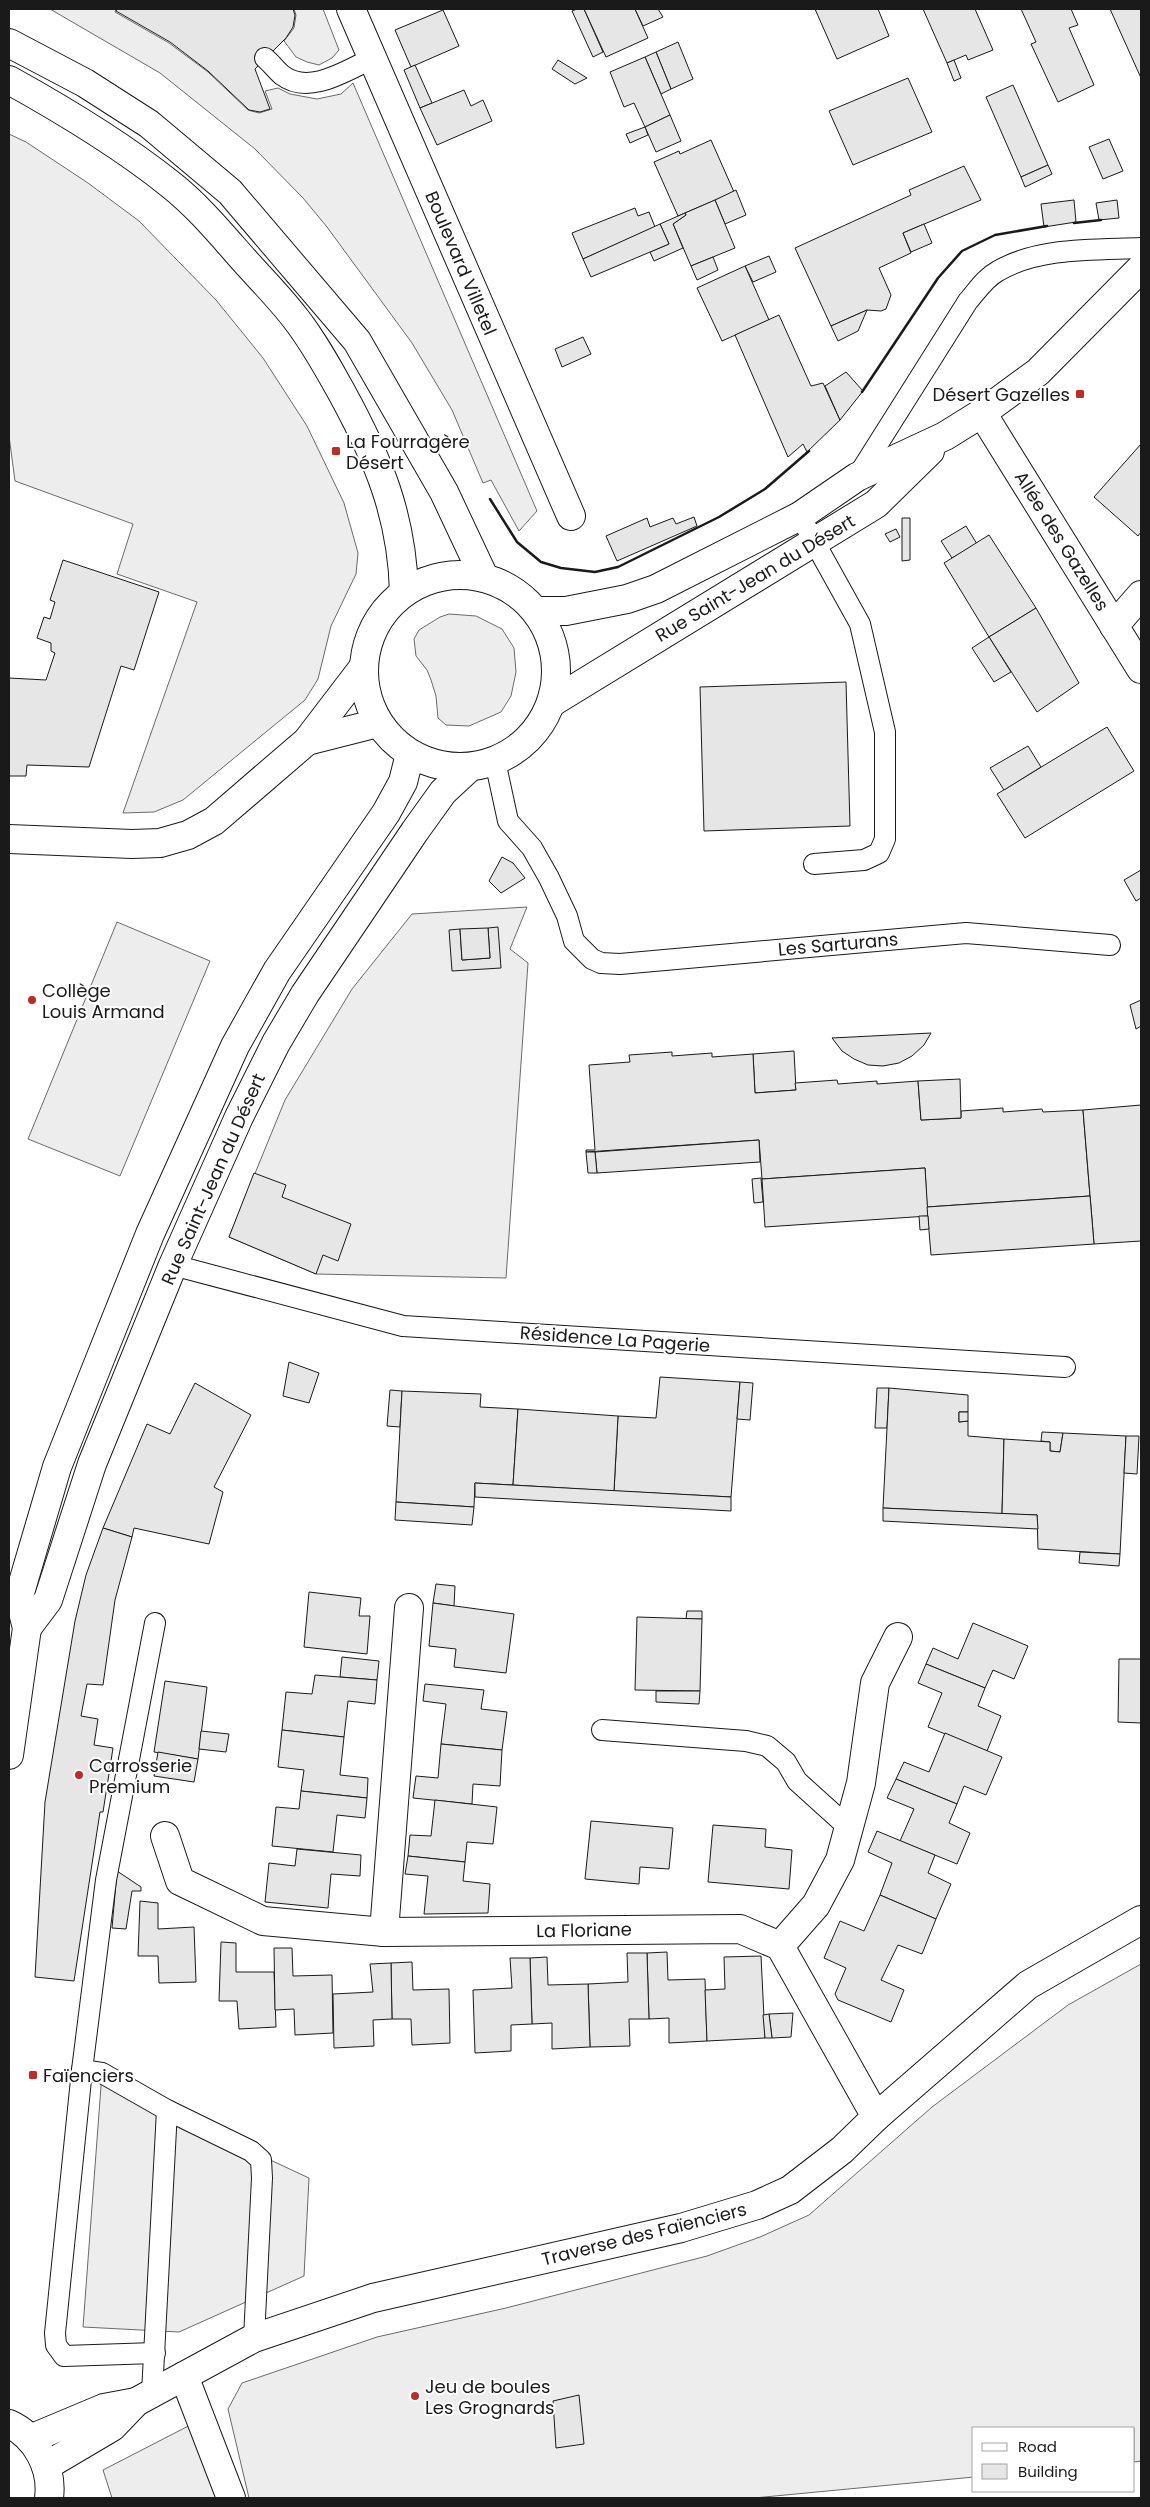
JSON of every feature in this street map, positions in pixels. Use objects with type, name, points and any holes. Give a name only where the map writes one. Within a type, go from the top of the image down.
[{"type":"street","name":"Boulevard Villetel","points":[[352,9],[571,516]]},
{"type":"street","points":[[9,43],[85,83],[149,124],[230,192],[357,341],[444,492],[484,577]]},
{"type":"street","points":[[9,80],[65,111],[172,185],[207,219],[297,320],[325,363],[362,429],[382,476],[395,513],[403,564],[404,592]]},
{"type":"street","name":"Rue Saint-Jean du Désert","points":[[536,611],[566,611],[627,599],[656,589],[800,516],[857,477],[945,436],[982,413],[1038,372],[1141,268]]},
{"type":"street","name":"Allée des Gazelles","points":[[982,413],[1141,669]]},
{"type":"street","name":"Rue Saint-Jean du Désert","points":[[18,1628],[48,1600],[92,1464],[173,1265],[239,1117],[276,1043],[305,994],[443,792],[482,764],[520,747],[538,727],[551,703],[876,504],[945,436]]},
{"type":"street","points":[[482,764],[439,765],[410,754],[392,740],[378,722],[366,696],[362,669],[368,639],[382,612],[404,592],[429,579],[456,574],[484,577],[513,590],[536,611],[552,639],[557,671],[551,703]]},
{"type":"street","points":[[1114,626],[1141,595]]},
{"type":"street","points":[[9,839],[160,843],[188,835],[214,820],[307,741],[362,669]]},
{"type":"street","points":[[307,741],[378,722]]},
{"type":"street","name":"Rue Saint-Jean du Désert","points":[[9,1755],[19,1596],[58,1467],[150,1234],[235,1046],[277,971],[386,813],[403,782],[410,754]]},
{"type":"street","points":[[384,1932],[409,1608]]},
{"type":"street","points":[[876,2118],[780,1946],[816,1906],[840,1860],[861,1783],[875,1682],[898,1637]]},
{"type":"street","name":"La Floriane","points":[[165,1836],[180,1881],[263,1921],[384,1932],[740,1929],[780,1946]]},
{"type":"street","name":"Traverse des Faïenciers","points":[[46,2466],[112,2427],[144,2398],[254,2338],[372,2298],[681,2228],[757,2205],[790,2190],[842,2150],[1028,1985],[1141,1920]]},
{"type":"street","points":[[184,2376],[231,2498]]},
{"type":"street","name":"Traverse des Faïenciers","points":[[20,2431],[144,2398]]},
{"type":"street","points":[[20,2431],[46,2466],[51,2488],[49,2498]]},
{"type":"lane","points":[[265,58],[282,76],[300,83],[327,80],[372,58]]},
{"type":"lane","points":[[857,477],[968,301],[984,282],[996,272],[1020,261],[1046,255],[1141,248]]},
{"type":"lane","points":[[800,516],[860,624],[885,732],[885,839],[878,853],[864,860],[814,864]]},
{"type":"lane","name":"Les Sarturans","points":[[482,764],[508,820],[532,848],[549,878],[567,916],[574,941],[592,958],[601,963],[620,964],[966,933],[1110,946]]},
{"type":"lane","name":"Résidence La Pagerie","points":[[173,1265],[403,1326],[1065,1367]]},
{"type":"lane","points":[[154,2353],[64,2356],[56,2345],[55,2333],[82,2070],[106,1880],[155,1623]]},
{"type":"lane","points":[[602,1730],[746,1741],[767,1746],[786,1762],[797,1780],[849,1828]]},
{"type":"lane","points":[[82,2070],[102,2073],[167,2110],[251,2151],[261,2160],[262,2178],[254,2338]]},
{"type":"lane","points":[[144,2398],[154,2353],[167,2110]]},
{"type":"shaded area","points":[[50,9],[116,9],[115,12],[169,43],[208,72],[248,110],[259,113],[272,109],[265,91],[278,88],[290,94],[317,99],[341,94],[353,83],[537,511],[519,531],[491,480],[483,483],[452,410],[412,343],[327,227],[303,198],[255,149],[160,73]]},
{"type":"shaded area","points":[[294,9],[323,9],[339,50],[332,58],[319,65],[296,57],[284,41],[294,28],[296,15]]},
{"type":"shaded area","points":[[9,134],[26,142],[88,183],[139,221],[216,300],[263,358],[307,426],[344,503],[358,553],[356,574],[331,626],[318,679],[305,700],[183,800],[154,812],[123,813],[197,602],[117,574],[133,524],[15,481],[9,436]]},
{"type":"shaded area","points":[[449,614],[476,616],[502,629],[514,648],[516,672],[511,696],[501,712],[469,726],[446,725],[438,718],[436,696],[431,680],[427,670],[416,656],[414,639],[419,630],[440,617]]},
{"type":"shaded area","points":[[527,907],[510,949],[528,963],[506,1278],[316,1274],[229,1237],[285,1100],[352,989],[412,914]]},
{"type":"shaded area","points":[[117,922],[210,961],[120,1176],[28,1139]]},
{"type":"shaded area","points":[[1141,1964],[1141,2461],[1135,2462],[1135,2427],[972,2427],[972,2477],[754,2498],[249,2498],[228,2409],[242,2383],[377,2337],[506,2308],[707,2256],[760,2237],[809,2215],[932,2107],[1068,2005]]},
{"type":"shaded area","points":[[102,2073],[251,2151],[309,2178],[304,2276],[179,2332],[83,2327]]},
{"type":"shaded area","points":[[202,2419],[231,2498],[112,2498],[103,2470]]},
{"type":"building","points":[[117,9],[293,9],[295,15],[293,27],[286,38],[255,69],[270,109],[260,112],[249,110],[208,71],[170,42],[116,11]]},
{"type":"building","points":[[584,9],[603,52],[593,57],[572,11]]},
{"type":"building","points":[[584,9],[635,9],[648,38],[606,57]]},
{"type":"building","points":[[635,9],[658,9],[663,17],[643,26]]},
{"type":"building","points":[[815,9],[878,9],[889,36],[837,59]]},
{"type":"building","points":[[923,9],[975,9],[993,50],[968,60],[966,55],[947,63]]},
{"type":"building","points":[[1021,9],[1071,9],[1078,25],[1069,28],[1094,85],[1058,102],[1031,44],[1036,42]]},
{"type":"building","points":[[1110,9],[1141,9],[1141,78]]},
{"type":"building","points":[[443,10],[459,46],[411,67],[395,30]]},
{"type":"building","points":[[678,42],[693,79],[671,89],[656,52]]},
{"type":"building","points":[[656,52],[671,89],[661,94],[645,57]]},
{"type":"building","points":[[645,57],[670,115],[645,127],[634,103],[624,107],[610,72]]},
{"type":"building","points":[[558,60],[587,78],[575,84],[552,69]]},
{"type":"building","points":[[954,60],[961,78],[954,81],[947,63]]},
{"type":"building","points":[[415,65],[432,103],[420,108],[404,70]]},
{"type":"building","points":[[908,78],[932,132],[853,165],[829,111]]},
{"type":"building","points":[[1013,85],[1048,165],[1021,177],[986,97]]},
{"type":"building","points":[[464,90],[471,106],[483,100],[492,121],[437,145],[420,108]]},
{"type":"building","points":[[670,115],[681,141],[656,152],[645,127]]},
{"type":"building","points":[[645,127],[648,135],[630,143],[626,134]]},
{"type":"building","points":[[1109,139],[1123,171],[1103,179],[1089,147]]},
{"type":"building","points":[[711,140],[734,192],[678,216],[654,162],[679,151],[680,154]]},
{"type":"building","points":[[1048,165],[1052,174],[1025,187],[1021,177]]},
{"type":"building","points":[[964,166],[981,200],[903,233],[911,253],[879,268],[891,295],[886,309],[881,311],[867,310],[831,326],[795,248],[911,195],[909,190]]},
{"type":"building","points":[[736,190],[746,215],[725,224],[715,200]]},
{"type":"building","points":[[715,200],[735,248],[691,266],[673,224],[686,215],[685,213]]},
{"type":"building","points":[[1074,200],[1076,222],[1044,227],[1041,204]]},
{"type":"building","points":[[1117,200],[1119,218],[1099,220],[1096,203]]},
{"type":"building","points":[[635,208],[638,216],[649,212],[655,227],[583,259],[572,233]]},
{"type":"building","points":[[685,213],[686,215],[673,224],[683,248],[654,261],[650,252],[669,244],[660,224]]},
{"type":"building","points":[[660,224],[669,244],[591,277],[583,259]]},
{"type":"building","points":[[924,224],[932,243],[911,252],[903,233]]},
{"type":"building","points":[[769,256],[776,272],[753,282],[745,266]]},
{"type":"building","points":[[713,257],[718,270],[697,280],[691,266]]},
{"type":"building","points":[[745,266],[769,320],[722,341],[697,288]]},
{"type":"building","points":[[867,310],[858,331],[838,341],[831,326]]},
{"type":"building","points":[[779,315],[811,386],[823,383],[840,420],[807,452],[803,444],[788,457],[735,335]]},
{"type":"building","points":[[583,337],[591,354],[562,367],[555,349]]},
{"type":"building","points":[[846,372],[863,391],[840,420],[825,386]]},
{"type":"building","points":[[1141,444],[1141,532],[1138,536],[1094,497]]},
{"type":"building","points":[[694,517],[697,526],[617,561],[606,536],[647,518],[650,527],[673,518],[676,524]]},
{"type":"building","points":[[902,518],[910,518],[910,560],[902,561]]},
{"type":"building","points":[[966,526],[977,544],[952,558],[941,541]]},
{"type":"building","points":[[896,529],[900,537],[890,542],[885,534]]},
{"type":"building","points":[[989,535],[1036,608],[989,637],[944,563]]},
{"type":"building","points":[[63,560],[159,592],[134,670],[121,666],[89,767],[27,765],[26,776],[9,776],[9,678],[46,680],[55,653],[51,651],[51,643],[37,638],[44,617],[50,619],[55,602],[50,600]]},
{"type":"building","points":[[1036,608],[1079,683],[1037,712],[989,637]]},
{"type":"building","points":[[989,637],[1011,672],[994,682],[972,648]]},
{"type":"building","points":[[846,682],[850,826],[704,831],[700,687]]},
{"type":"building","points":[[1107,727],[1134,771],[1025,838],[997,794]]},
{"type":"building","points":[[1028,746],[1041,767],[1004,790],[990,768]]},
{"type":"building","points":[[502,857],[513,863],[525,878],[501,893],[489,881]]},
{"type":"building","points":[[1141,870],[1141,898],[1136,901],[1124,880]]},
{"type":"building","points":[[498,927],[501,968],[452,971],[449,930],[460,929],[462,960],[490,958],[488,928]]},
{"type":"building","points":[[488,928],[490,958],[462,960],[460,929]]},
{"type":"building","points":[[1141,1000],[1141,1026],[1136,1029],[1130,1005]]},
{"type":"building","points":[[931,1033],[924,1045],[912,1056],[899,1063],[883,1066],[868,1065],[854,1059],[842,1051],[832,1038]]},
{"type":"building","points":[[794,1051],[796,1090],[755,1093],[753,1054]]},
{"type":"building","points":[[672,1052],[672,1056],[712,1053],[712,1057],[753,1054],[755,1093],[796,1090],[795,1083],[837,1080],[838,1084],[877,1081],[877,1084],[918,1081],[921,1120],[961,1118],[961,1111],[1003,1108],[1003,1112],[1042,1109],[1043,1112],[1083,1110],[1090,1196],[927,1207],[925,1168],[762,1179],[759,1140],[586,1152],[586,1150],[595,1150],[589,1065],[630,1062],[629,1055]]},
{"type":"building","points":[[960,1079],[961,1118],[921,1120],[918,1081]]},
{"type":"building","points":[[1141,1105],[1141,1241],[1094,1244],[1083,1110]]},
{"type":"building","points":[[759,1140],[760,1162],[597,1173],[595,1152]]},
{"type":"building","points":[[586,1152],[595,1152],[597,1173],[588,1173]]},
{"type":"building","points":[[925,1168],[928,1216],[765,1227],[762,1179]]},
{"type":"building","points":[[254,1173],[286,1185],[282,1197],[351,1224],[338,1261],[323,1255],[316,1274],[229,1237]]},
{"type":"building","points":[[761,1178],[763,1202],[754,1203],[752,1179]]},
{"type":"building","points":[[1090,1196],[1094,1244],[931,1255],[927,1207]]},
{"type":"building","points":[[919,1216],[928,1216],[929,1229],[920,1230]]},
{"type":"building","points":[[289,1362],[319,1373],[309,1403],[283,1396]]},
{"type":"building","points":[[660,1377],[740,1382],[731,1497],[614,1491],[618,1416],[656,1418]]},
{"type":"building","points":[[740,1382],[753,1383],[750,1420],[737,1419]]},
{"type":"building","points":[[195,1383],[251,1415],[214,1487],[223,1492],[209,1544],[134,1528],[132,1537],[103,1528],[147,1424],[170,1434]]},
{"type":"building","points":[[877,1388],[889,1388],[887,1428],[875,1428]]},
{"type":"building","points":[[889,1388],[968,1395],[968,1412],[959,1412],[959,1422],[968,1421],[968,1436],[1004,1439],[1002,1514],[883,1508]]},
{"type":"building","points":[[390,1390],[402,1391],[400,1427],[387,1426]]},
{"type":"building","points":[[402,1391],[481,1394],[480,1407],[518,1409],[513,1485],[475,1483],[474,1507],[396,1502]]},
{"type":"building","points":[[518,1409],[618,1416],[614,1491],[513,1485]]},
{"type":"building","points":[[959,1412],[968,1412],[968,1421],[959,1422]]},
{"type":"building","points":[[1042,1432],[1063,1433],[1060,1452],[1050,1451],[1050,1442],[1041,1441]]},
{"type":"building","points":[[1063,1433],[1126,1436],[1120,1554],[1038,1549],[1037,1515],[1002,1514],[1004,1439],[1050,1442],[1050,1451],[1060,1452]]},
{"type":"building","points":[[1126,1436],[1139,1436],[1137,1474],[1124,1473]]},
{"type":"building","points":[[475,1483],[731,1497],[731,1511],[475,1497]]},
{"type":"building","points":[[396,1502],[474,1507],[472,1525],[395,1520]]},
{"type":"building","points":[[883,1508],[1037,1515],[1038,1529],[883,1521]]},
{"type":"building","name":"Carrosserie Premium","points":[[103,1528],[132,1537],[115,1600],[103,1685],[87,1684],[81,1716],[98,1719],[94,1745],[113,1748],[103,1812],[100,1812],[74,1981],[35,1977],[45,1802],[75,1621],[86,1575]]},
{"type":"building","points":[[1080,1552],[1120,1554],[1119,1566],[1079,1563]]},
{"type":"building","points":[[436,1584],[455,1586],[454,1606],[433,1603]]},
{"type":"building","points":[[309,1592],[361,1598],[359,1616],[370,1616],[367,1654],[304,1647]]},
{"type":"building","points":[[433,1603],[514,1614],[506,1673],[454,1667],[456,1649],[429,1646]]},
{"type":"building","points":[[687,1611],[702,1611],[702,1619],[686,1619]]},
{"type":"building","points":[[637,1617],[702,1619],[700,1691],[635,1690]]},
{"type":"building","points":[[973,1623],[1028,1646],[1014,1679],[993,1670],[985,1688],[926,1664],[933,1648],[958,1659]]},
{"type":"building","points":[[342,1657],[379,1661],[377,1680],[340,1677]]},
{"type":"building","points":[[1119,1659],[1141,1659],[1141,1723],[1118,1722]]},
{"type":"building","points":[[926,1664],[985,1688],[978,1706],[1001,1716],[987,1751],[928,1727],[942,1693],[918,1683]]},
{"type":"building","points":[[315,1675],[377,1680],[375,1704],[348,1701],[344,1737],[282,1730],[286,1692],[312,1694]]},
{"type":"building","points":[[165,1681],[207,1687],[198,1759],[154,1752]]},
{"type":"building","points":[[425,1684],[484,1690],[481,1709],[507,1712],[502,1750],[441,1744],[446,1704],[423,1701]]},
{"type":"building","points":[[656,1691],[700,1691],[699,1704],[656,1702]]},
{"type":"building","points":[[282,1730],[344,1737],[340,1775],[368,1778],[367,1798],[301,1791],[304,1770],[278,1767]]},
{"type":"building","points":[[201,1731],[229,1734],[226,1752],[199,1749]]},
{"type":"building","points":[[945,1733],[1002,1757],[986,1795],[964,1786],[957,1804],[896,1779],[904,1762],[929,1772]]},
{"type":"building","points":[[441,1744],[502,1750],[500,1786],[473,1784],[472,1804],[413,1798],[416,1776],[438,1778]]},
{"type":"building","points":[[158,1752],[198,1759],[194,1782],[154,1776]]},
{"type":"building","points":[[896,1779],[957,1804],[949,1823],[970,1833],[957,1864],[900,1841],[914,1809],[887,1798]]},
{"type":"building","points":[[301,1791],[367,1798],[365,1818],[337,1815],[333,1852],[272,1846],[276,1807],[299,1809]]},
{"type":"building","points":[[435,1800],[497,1807],[493,1844],[467,1842],[465,1862],[408,1856],[410,1835],[431,1836]]},
{"type":"building","points":[[591,1821],[673,1828],[669,1869],[640,1867],[639,1884],[585,1879]]},
{"type":"building","points":[[713,1825],[766,1829],[765,1847],[792,1850],[789,1889],[708,1882]]},
{"type":"building","points":[[877,1831],[935,1855],[928,1873],[951,1884],[936,1919],[880,1895],[892,1863],[868,1852]]},
{"type":"building","points":[[297,1849],[361,1855],[360,1876],[331,1874],[328,1908],[265,1902],[269,1863],[295,1866]]},
{"type":"building","points":[[408,1856],[465,1862],[463,1881],[490,1884],[488,1913],[424,1914],[428,1876],[405,1874]]},
{"type":"building","points":[[117,1871],[141,1887],[141,1891],[132,1891],[126,1929],[112,1928]]},
{"type":"building","points":[[880,1895],[936,1919],[922,1954],[898,1945],[881,1980],[904,1990],[891,2022],[838,2000],[835,1994],[846,1968],[824,1958],[840,1921],[864,1931]]},
{"type":"building","points":[[140,1901],[158,1903],[158,1929],[194,1927],[196,1982],[159,1983],[158,1956],[138,1956]]},
{"type":"building","points":[[221,1942],[236,1943],[236,1972],[274,1972],[276,2027],[239,2029],[237,2001],[219,2001]]},
{"type":"building","points":[[274,1948],[292,1948],[293,1976],[332,1975],[333,2033],[295,2035],[294,2009],[275,2010]]},
{"type":"building","points":[[667,1952],[668,1980],[705,1979],[707,2041],[669,2043],[669,2018],[649,2019],[647,1953]]},
{"type":"building","points":[[627,1953],[647,1953],[649,2019],[629,2019],[630,2046],[590,2047],[588,1984],[628,1982]]},
{"type":"building","points":[[761,1956],[765,2038],[707,2041],[705,1990],[725,1989],[724,1957]]},
{"type":"building","points":[[547,1957],[548,1985],[588,1984],[590,2047],[552,2049],[552,2023],[532,2024],[530,1958]]},
{"type":"building","points":[[510,1958],[530,1958],[532,2024],[511,2025],[511,2051],[475,2053],[473,1990],[512,1988]]},
{"type":"building","points":[[412,1962],[413,1990],[449,1989],[450,2043],[412,2045],[411,2019],[392,2019],[391,1963]]},
{"type":"building","points":[[391,1963],[392,2019],[373,2020],[374,2046],[334,2048],[333,1994],[373,1992],[370,1964]]},
{"type":"building","points":[[793,2013],[791,2037],[772,2038],[769,2014]]},
{"type":"building","points":[[769,2014],[772,2038],[765,2038],[763,2015]]},
{"type":"building","points":[[579,2395],[584,2444],[556,2448],[553,2401]]},
{"type":"wall","points":[[1074,223],[1101,220]]},
{"type":"wall","points":[[862,392],[938,278],[962,251],[995,235],[1047,226]]},
{"type":"wall","points":[[490,499],[517,542],[541,562],[561,568],[595,572],[618,567],[719,517],[765,489],[809,451]]},
{"type":"place","name":"Désert Gazelles","points":[[1080,394]]},
{"type":"place","name":"La Fourragère Désert","points":[[336,451]]},
{"type":"place","name":"Collège Louis Armand","points":[[32,1000]]},
{"type":"place","name":"Carrosserie Premium","points":[[79,1775]]},
{"type":"place","name":"Faïenciers","points":[[33,2075]]},
{"type":"place","name":"Jeu de boules Les Grognards","points":[[415,2396]]}]
